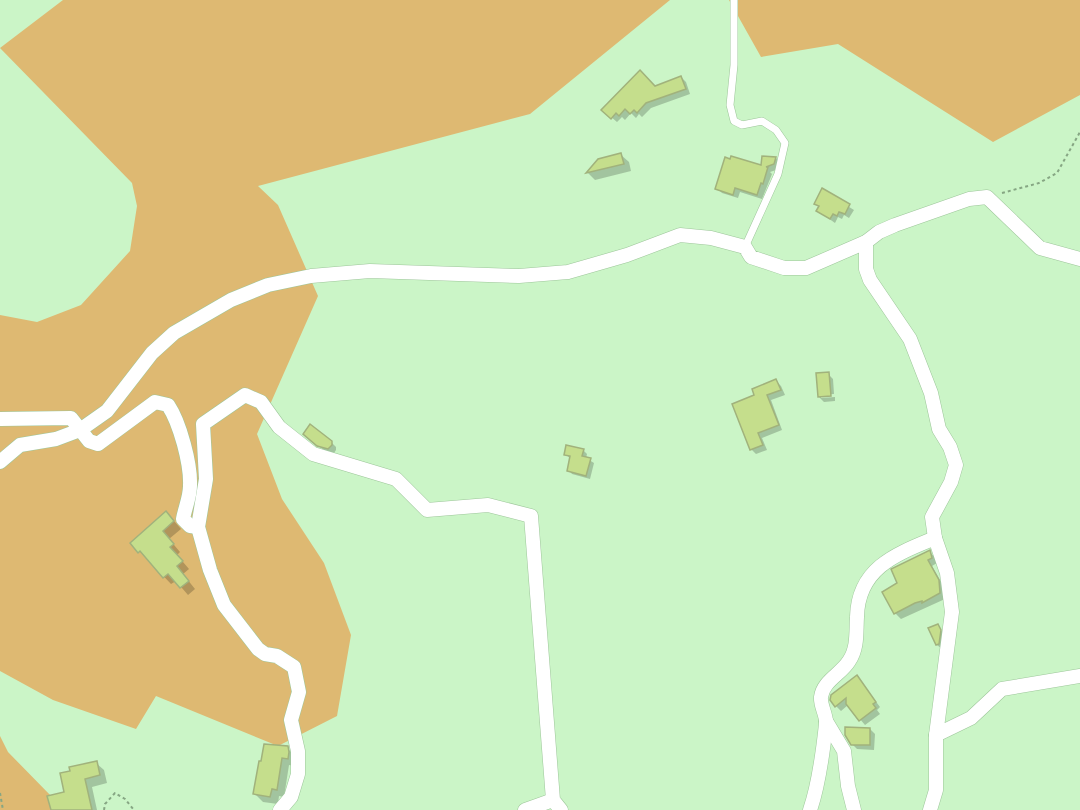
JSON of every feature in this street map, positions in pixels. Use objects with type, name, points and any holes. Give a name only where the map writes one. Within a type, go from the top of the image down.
[{"type":"street","points":[[0,462],[21,445],[56,439],[80,430],[107,411],[152,353],[174,333],[231,300],[268,285],[311,276],[370,271],[519,276],[568,272],[627,255],[680,235],[711,238],[745,248],[752,257],[784,268],[806,268],[866,242],[879,232],[895,225],[969,199],[987,197],[1040,248],[1080,260]]},
{"type":"street","points":[[866,242],[866,269],[870,280],[910,339],[931,393],[939,429],[950,447],[956,465],[951,482],[932,517],[935,538],[947,573],[952,612],[936,735],[936,790],[930,810]]},
{"type":"street","points":[[280,810],[291,797],[298,774],[298,751],[291,720],[299,692],[297,677],[290,662],[265,654],[258,649],[224,605],[210,570],[198,527],[206,479],[203,424],[245,395],[261,402],[279,427],[313,454],[396,479],[427,510],[488,505],[531,516],[557,805],[525,810]]},
{"type":"street","points":[[0,419],[71,418],[89,441],[98,444],[154,402],[168,405],[173,412],[189,465],[190,488],[183,519],[190,526],[198,527]]},
{"type":"street","points":[[854,810],[848,786],[844,752],[826,721],[821,698],[825,686],[849,662],[856,645],[857,604],[862,590],[887,559],[935,538]]},
{"type":"street","points":[[936,735],[971,718],[1002,689],[1080,676]]},
{"type":"street","points":[[810,810],[815,795],[826,721]]},
{"type":"lane","points":[[734,0],[734,65],[730,105],[734,121],[742,125],[762,121],[776,130],[785,143],[778,174],[745,248]]},
{"type":"path","points":[[987,197],[1039,183],[1058,172],[1080,132]]},
{"type":"path","points":[[0,793],[3,810]]},
{"type":"path","points":[[104,810],[105,804],[115,793],[125,799],[134,810]]},
{"type":"shaded area","points":[[63,0],[670,0],[530,114],[258,186],[278,205],[318,296],[257,434],[282,499],[324,563],[351,635],[337,716],[278,746],[156,696],[136,729],[53,700],[0,671],[0,315],[37,322],[81,305],[130,251],[137,206],[132,183],[0,48]]},
{"type":"shaded area","points":[[729,0],[1080,0],[1080,95],[993,142],[838,44],[761,57]]},
{"type":"shaded area","points":[[0,736],[8,752],[52,797],[79,810],[0,810]]},
{"type":"building","points":[[640,70],[655,86],[681,76],[686,89],[646,103],[637,113],[634,110],[630,114],[625,109],[619,116],[616,113],[611,119],[601,110]]},
{"type":"building","points":[[621,153],[624,164],[586,173],[598,159]]},
{"type":"building","points":[[731,156],[761,165],[762,156],[776,157],[774,164],[766,167],[768,167],[763,184],[761,183],[757,195],[735,188],[733,195],[715,189],[725,157],[730,159]]},
{"type":"building","points":[[822,188],[850,204],[845,214],[839,212],[837,216],[833,214],[830,219],[816,211],[819,206],[814,204]]},
{"type":"building","points":[[829,372],[831,396],[818,397],[816,373]]},
{"type":"building","points":[[776,379],[781,390],[767,395],[779,425],[758,433],[763,445],[750,450],[732,404],[754,395],[752,389]]},
{"type":"building","points":[[310,424],[332,441],[328,449],[317,446],[303,434]]},
{"type":"building","points":[[566,445],[584,449],[582,456],[591,458],[586,476],[567,471],[570,456],[564,455]]},
{"type":"building","points":[[166,511],[174,521],[163,531],[174,544],[170,547],[183,561],[177,566],[189,581],[180,588],[168,574],[163,578],[130,543]]},
{"type":"building","points":[[930,550],[932,558],[928,560],[939,580],[940,593],[894,614],[882,592],[897,583],[891,569]]},
{"type":"building","points":[[938,624],[941,630],[939,644],[936,645],[928,628]]},
{"type":"building","points":[[857,675],[876,702],[873,704],[876,708],[859,721],[846,704],[846,698],[835,707],[830,700],[831,695]]},
{"type":"building","points":[[845,727],[870,728],[870,745],[851,745],[845,735]]},
{"type":"building","points":[[264,744],[288,746],[289,752],[288,759],[282,758],[277,790],[272,789],[270,797],[253,794]]},
{"type":"building","points":[[97,761],[100,775],[85,779],[92,810],[51,810],[47,796],[64,792],[60,773],[70,771],[69,767]]}]
